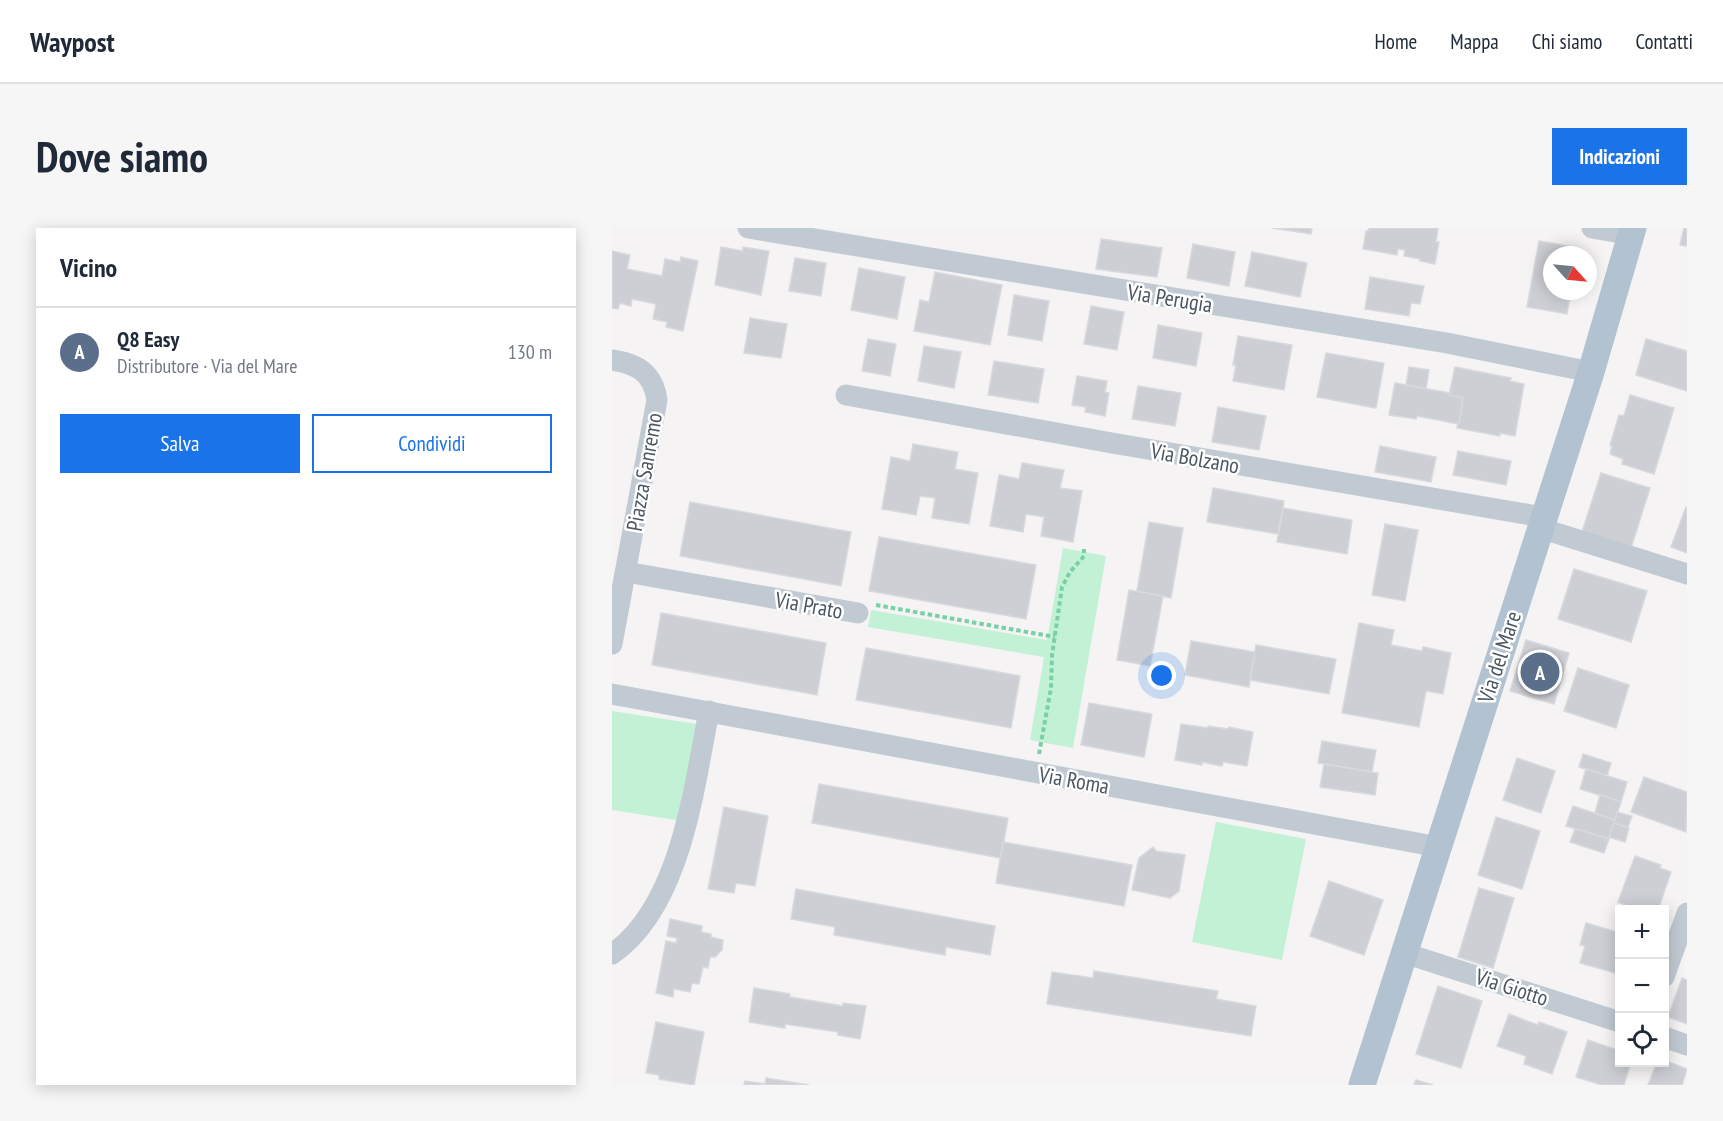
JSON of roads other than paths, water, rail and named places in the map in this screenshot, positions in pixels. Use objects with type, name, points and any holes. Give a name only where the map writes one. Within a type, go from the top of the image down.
[{"type":"main road","name":"Via del Mare","points":[[1362,1085],[1591,372],[1632,231]]},
{"type":"street","name":"Via Perugia","points":[[748,228],[1447,343],[1591,372]]},
{"type":"street","points":[[1592,228],[1632,231]]},
{"type":"street","name":"Piazza Sanremo","points":[[612,360],[628,363],[647,374],[655,386],[657,400],[612,644]]},
{"type":"street","name":"Via Bolzano","points":[[846,395],[1541,523],[1687,574]]},
{"type":"street","name":"Via Prato","points":[[626,572],[858,614]]},
{"type":"street","name":"Via Roma","points":[[612,694],[1438,847]]},
{"type":"street","points":[[612,954],[639,927],[659,896],[672,868],[686,825],[709,711]]},
{"type":"street","points":[[1669,965],[1687,913]]},
{"type":"street","name":"Via Giotto","points":[[1404,953],[1615,1020]]},
{"type":"street","points":[[1669,1038],[1687,1045]]},
{"type":"place","name":"Q8 Easy","points":[[1540,672]]}]
